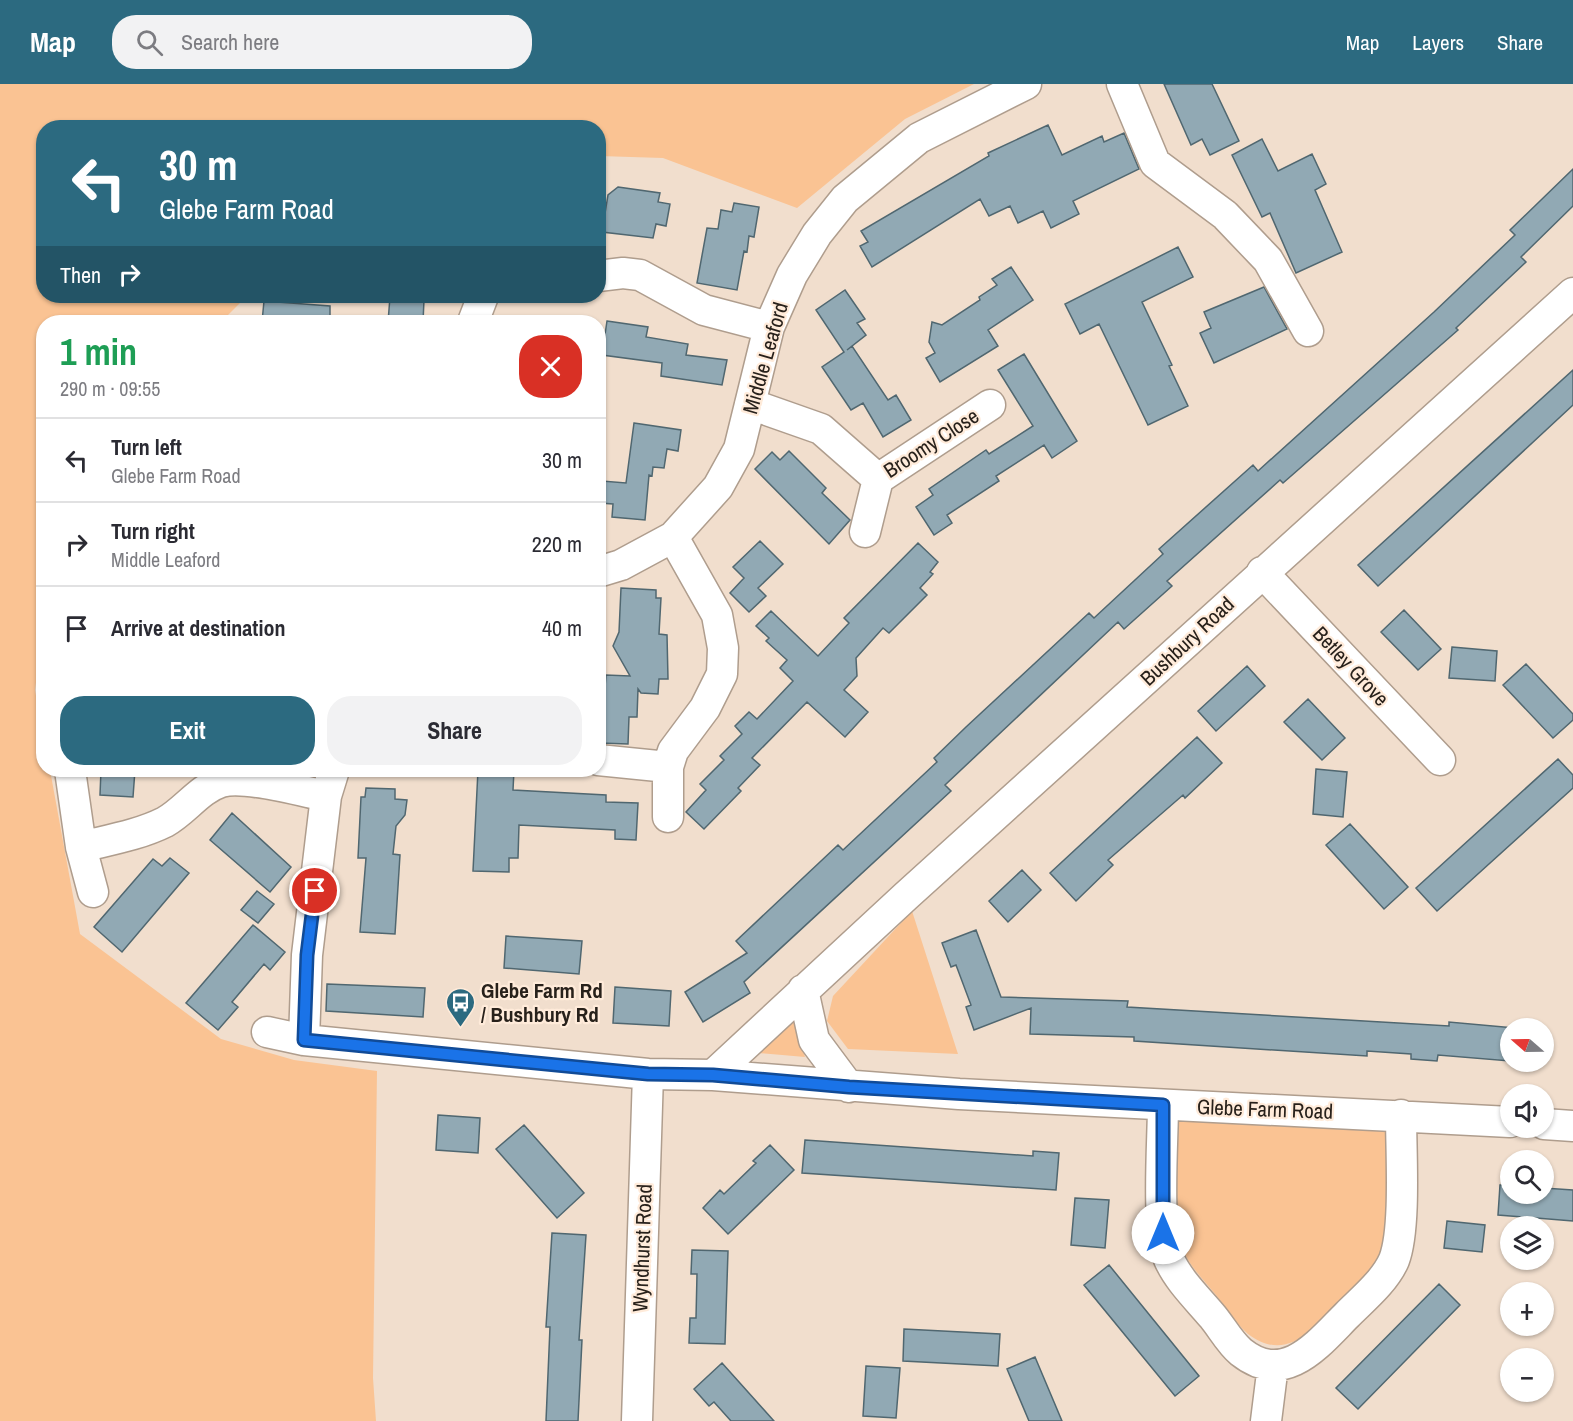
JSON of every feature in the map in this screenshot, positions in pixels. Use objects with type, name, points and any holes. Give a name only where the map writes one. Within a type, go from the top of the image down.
[{"type":"street","name":"Middle Leaford","points":[[606,570],[621,565],[673,537],[718,487],[739,449],[770,327],[792,275],[817,234],[845,199],[919,138],[1026,84]]},
{"type":"street","points":[[1122,84],[1155,163],[1225,215],[1268,260],[1308,331]]},
{"type":"street","points":[[606,275],[622,273],[640,275],[704,310],[770,327]]},
{"type":"street","name":"Bushbury Road","points":[[713,1075],[803,990],[1262,572],[1573,293]]},
{"type":"street","name":"Broomy Close","points":[[750,404],[821,429],[878,479],[990,405]]},
{"type":"street","points":[[865,532],[878,479]]},
{"type":"street","points":[[668,817],[668,767],[674,751],[705,708],[722,674],[723,648],[717,615],[673,537]]},
{"type":"street","name":"Betley Grove","points":[[1262,572],[1440,760]]},
{"type":"street","points":[[606,761],[668,767]]},
{"type":"street","points":[[71,777],[81,847],[93,892]]},
{"type":"street","points":[[81,847],[141,832],[167,821],[208,788],[223,781],[330,783],[307,955],[304,1040]]},
{"type":"street","points":[[803,990],[814,1040],[849,1087]]},
{"type":"street","name":"Glebe Farm Road","points":[[267,1032],[304,1040],[648,1074],[713,1075],[849,1087],[1500,1121]]},
{"type":"street","name":"Wyndhurst Road","points":[[637,1421],[648,1074]]},
{"type":"street","points":[[1163,1105],[1163,1233],[1169,1259],[1181,1278],[1240,1351],[1259,1362],[1273,1365],[1295,1362],[1310,1352],[1379,1282],[1394,1260],[1400,1236],[1401,1115]]},
{"type":"street","points":[[1554,1125],[1573,1126]]},
{"type":"street","points":[[1266,1421],[1273,1365]]},
{"type":"shaded area","points":[[0,84],[974,84],[905,119],[797,208],[663,158],[606,156],[606,120],[36,120],[36,303],[240,303],[228,315],[36,315],[36,777],[51,777],[80,934],[221,1039],[294,1060],[377,1071],[373,1378],[376,1421],[0,1421]]},
{"type":"shaded area","points":[[912,911],[958,1054],[848,1049],[827,1021],[833,996]]},
{"type":"shaded area","points":[[794,1022],[805,1057],[758,1053]]},
{"type":"shaded area","points":[[1177,1112],[1391,1121],[1390,1225],[1383,1252],[1363,1279],[1319,1323],[1298,1339],[1287,1344],[1275,1345],[1262,1342],[1248,1334],[1198,1274],[1185,1254],[1179,1232],[1176,1199]]},
{"type":"building","points":[[1164,84],[1212,84],[1239,141],[1210,155],[1202,139],[1191,145]]},
{"type":"building","points":[[1048,125],[1062,155],[1102,136],[1104,142],[1124,133],[1139,169],[1073,201],[1079,214],[1051,228],[1043,211],[1018,223],[1010,206],[989,216],[980,199],[872,267],[860,246],[868,242],[861,231],[989,156],[988,153]]},
{"type":"building","points":[[1262,139],[1278,171],[1312,154],[1326,184],[1315,190],[1342,252],[1296,273],[1270,213],[1262,217],[1232,155]]},
{"type":"building","points":[[1573,169],[1573,206],[1521,257],[1526,262],[1456,328],[1458,330],[1283,483],[1280,480],[1167,581],[1172,586],[1124,629],[1118,622],[945,785],[951,791],[744,982],[750,993],[703,1022],[685,992],[747,953],[736,941],[838,845],[843,850],[937,762],[934,758],[966,727],[1089,613],[1094,618],[1163,554],[1159,549],[1253,465],[1258,471],[1434,312],[1515,235],[1510,230]]},
{"type":"building","points":[[618,187],[660,193],[658,202],[670,204],[666,226],[656,224],[653,238],[606,232],[608,195]]},
{"type":"building","points":[[734,203],[759,207],[754,237],[749,236],[747,252],[744,251],[737,290],[697,283],[707,228],[718,229],[721,210],[732,212]]},
{"type":"building","points":[[1178,247],[1193,277],[1142,302],[1172,365],[1169,366],[1188,406],[1148,425],[1099,324],[1080,334],[1065,304]]},
{"type":"building","points":[[1011,267],[1033,300],[988,330],[998,346],[940,382],[926,358],[935,353],[929,342],[932,322],[942,325],[980,300],[979,297],[997,285],[992,279]]},
{"type":"building","points":[[1264,287],[1287,329],[1214,363],[1200,333],[1211,328],[1204,312]]},
{"type":"building","points":[[845,290],[865,319],[857,323],[866,335],[852,346],[888,400],[896,395],[911,420],[883,437],[863,403],[851,410],[822,367],[844,352],[816,310]]},
{"type":"building","points":[[264,303],[330,306],[330,315],[263,315]]},
{"type":"building","points":[[390,303],[424,303],[423,315],[389,315]]},
{"type":"building","points":[[607,321],[648,327],[646,337],[688,344],[686,355],[727,360],[722,385],[661,376],[662,363],[606,356]]},
{"type":"building","points":[[1024,354],[1077,441],[1052,458],[1044,445],[996,476],[999,481],[947,515],[952,523],[934,535],[916,507],[933,495],[929,489],[986,450],[989,454],[1033,426],[998,370]]},
{"type":"building","points":[[1573,370],[1573,405],[1378,586],[1358,565]]},
{"type":"building","points":[[634,423],[681,430],[678,451],[667,449],[664,468],[653,467],[652,476],[649,475],[645,520],[612,517],[613,504],[606,503],[606,481],[626,483]]},
{"type":"building","points":[[789,451],[826,488],[822,493],[850,520],[829,544],[755,469],[772,452],[780,460]]},
{"type":"building","points":[[760,541],[783,564],[758,588],[766,596],[749,612],[730,593],[744,578],[733,567]]},
{"type":"building","points":[[918,543],[938,562],[930,572],[933,574],[920,588],[927,595],[889,633],[883,628],[856,658],[857,676],[844,690],[868,712],[845,737],[807,702],[752,758],[760,765],[738,788],[741,791],[704,829],[686,812],[706,790],[700,784],[724,760],[720,756],[742,734],[735,726],[749,712],[757,719],[793,681],[780,668],[787,660],[766,641],[769,638],[756,626],[771,611],[818,656],[849,623],[844,618]]},
{"type":"building","points":[[621,588],[656,590],[656,598],[661,598],[659,634],[667,635],[668,679],[659,679],[658,694],[641,693],[638,689],[637,717],[629,717],[628,744],[606,743],[606,675],[630,676],[613,646],[619,632]]},
{"type":"building","points":[[1404,610],[1441,649],[1418,670],[1381,632]]},
{"type":"building","points":[[1452,647],[1497,651],[1495,681],[1449,678]]},
{"type":"building","points":[[1526,664],[1573,714],[1573,720],[1553,738],[1503,685]]},
{"type":"building","points":[[1247,666],[1265,686],[1216,731],[1198,711]]},
{"type":"building","points":[[1308,699],[1345,738],[1322,760],[1284,722]]},
{"type":"building","points":[[1197,737],[1222,763],[1185,798],[1183,795],[1108,860],[1113,865],[1076,901],[1050,873]]},
{"type":"building","points":[[1558,759],[1573,775],[1573,788],[1437,911],[1416,888]]},
{"type":"building","points":[[1316,769],[1347,772],[1343,817],[1313,814]]},
{"type":"building","points":[[101,777],[134,777],[133,797],[100,795]]},
{"type":"building","points":[[478,777],[514,777],[513,790],[606,795],[606,802],[638,803],[636,840],[615,839],[615,830],[519,825],[518,858],[509,858],[509,872],[473,871]]},
{"type":"building","points":[[366,788],[395,789],[395,799],[407,800],[405,815],[396,826],[393,854],[400,855],[395,934],[360,932],[366,858],[358,858],[361,797],[365,797]]},
{"type":"building","points":[[232,813],[291,867],[270,892],[210,840]]},
{"type":"building","points":[[1350,824],[1408,887],[1384,909],[1326,845]]},
{"type":"building","points":[[170,858],[189,873],[122,952],[94,927],[153,859],[162,866]]},
{"type":"building","points":[[1022,870],[1041,890],[1008,922],[989,901]]},
{"type":"building","points":[[257,891],[274,904],[258,923],[241,910]]},
{"type":"building","points":[[253,925],[285,952],[270,970],[264,964],[232,1002],[238,1007],[218,1030],[186,1003]]},
{"type":"building","points":[[976,930],[1001,997],[1128,1001],[1127,1007],[1449,1026],[1449,1022],[1500,1027],[1500,1060],[1438,1055],[1437,1061],[1411,1059],[1411,1054],[1367,1051],[1367,1056],[1134,1041],[1134,1037],[1030,1034],[1031,1008],[974,1030],[966,1007],[971,1005],[956,965],[951,967],[942,943]]},
{"type":"building","points":[[506,936],[582,941],[579,974],[504,968]]},
{"type":"building","points":[[327,984],[425,988],[423,1017],[326,1011]]},
{"type":"building","points":[[615,987],[671,991],[669,1026],[613,1023]]},
{"type":"building","points":[[438,1115],[480,1118],[478,1153],[436,1150]]},
{"type":"building","points":[[524,1125],[584,1193],[557,1218],[496,1149]]},
{"type":"building","points":[[805,1140],[1033,1156],[1033,1151],[1059,1153],[1056,1190],[802,1173]]},
{"type":"building","points":[[770,1145],[794,1170],[728,1234],[703,1208],[720,1190],[724,1194],[756,1163],[753,1161]]},
{"type":"building","points":[[1500,1185],[1500,1204],[1554,1204],[1554,1189],[1573,1190],[1573,1221],[1554,1219],[1554,1216],[1498,1215]]},
{"type":"building","points":[[1075,1198],[1109,1200],[1105,1248],[1071,1245]]},
{"type":"building","points":[[1447,1221],[1485,1225],[1482,1252],[1444,1248]]},
{"type":"building","points":[[552,1233],[586,1235],[579,1340],[582,1340],[578,1421],[546,1421],[550,1327],[546,1327]]},
{"type":"building","points":[[692,1250],[728,1251],[725,1344],[689,1343],[690,1318],[696,1318],[697,1274],[691,1274]]},
{"type":"building","points":[[1109,1265],[1199,1376],[1175,1396],[1084,1285]]},
{"type":"building","points":[[1439,1284],[1460,1305],[1358,1409],[1336,1388]]},
{"type":"building","points":[[904,1329],[1000,1334],[998,1366],[903,1361]]},
{"type":"building","points":[[1035,1357],[1062,1421],[1029,1421],[1007,1369]]},
{"type":"building","points":[[722,1363],[774,1421],[731,1421],[714,1402],[709,1406],[694,1389]]},
{"type":"building","points":[[866,1366],[900,1368],[896,1418],[863,1416]]},
{"type":"place","name":"Glebe Farm Rd / Bushbury Rd","points":[[460,1028]]},
{"type":"route","points":[[315,891],[307,955],[304,1040],[648,1074],[713,1075],[849,1087],[1163,1105],[1163,1233]]}]
